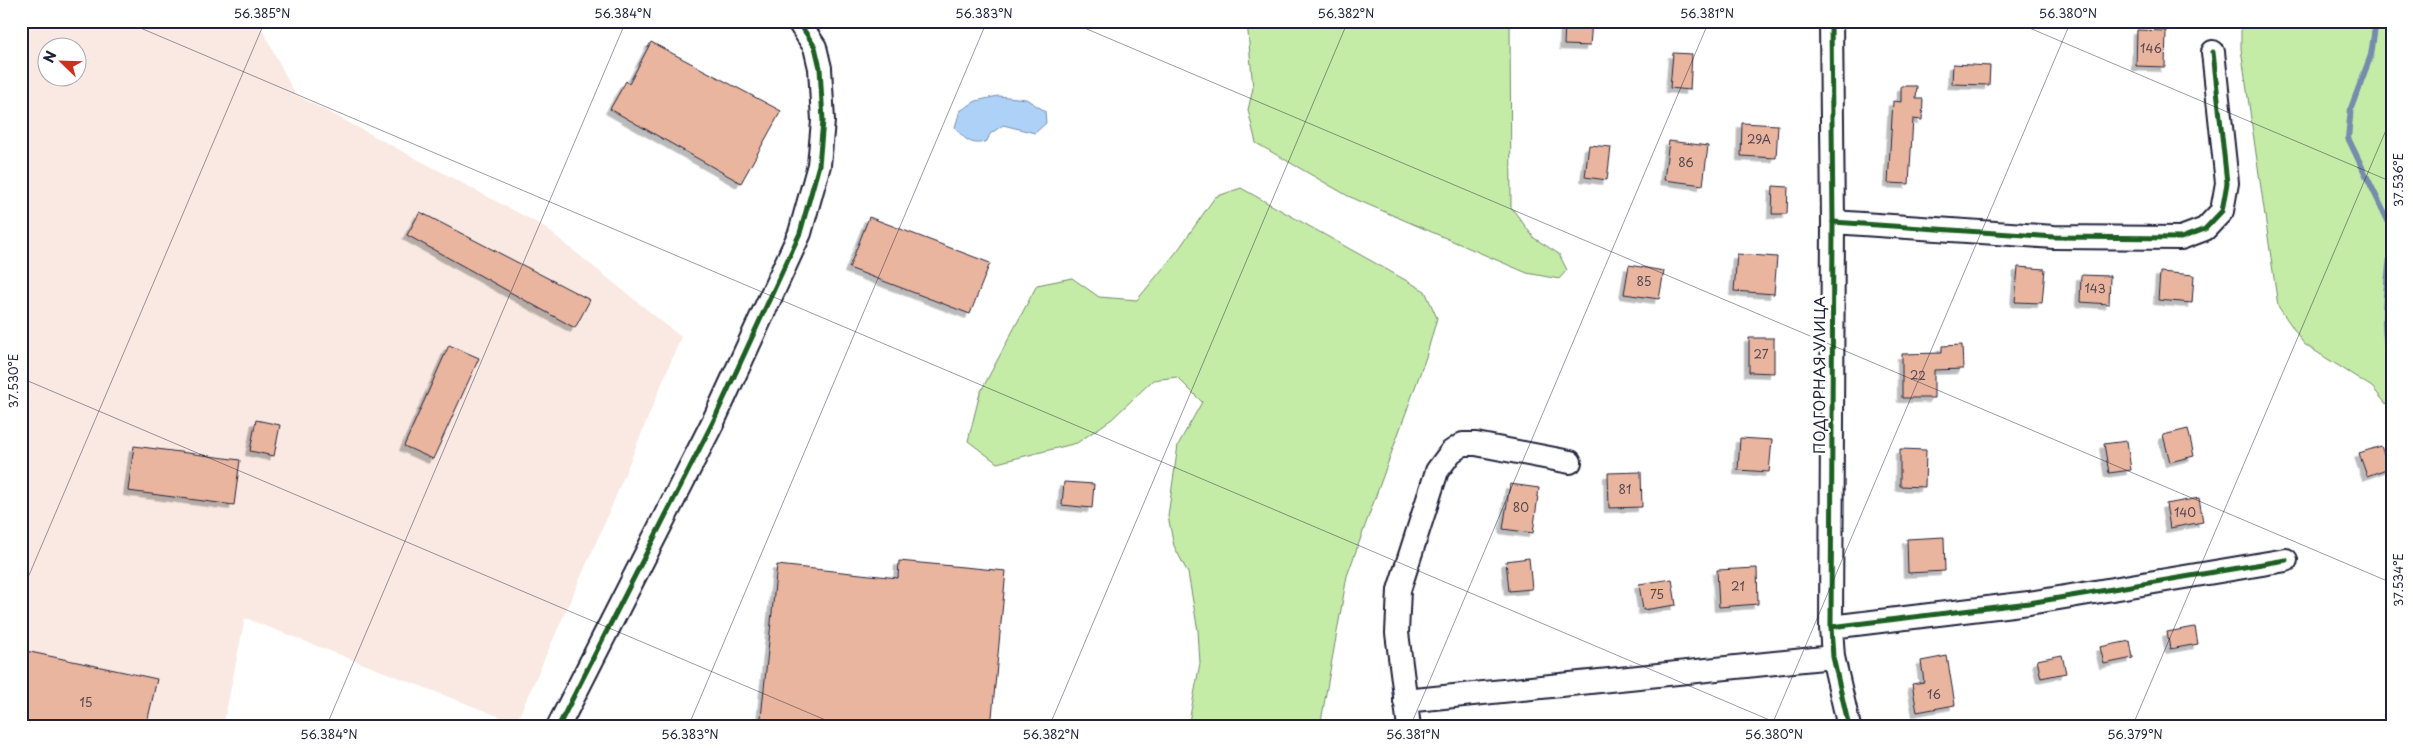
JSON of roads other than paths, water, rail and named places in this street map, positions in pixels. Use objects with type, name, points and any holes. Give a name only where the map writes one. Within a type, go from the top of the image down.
[{"type":"street","name":"ПОДГОРНАЯ УЛИЦА","points":[[1831,21],[1833,222],[1831,627],[1833,657],[1849,727]]},
{"type":"street","points":[[558,727],[713,422],[800,233],[819,165],[823,120],[820,68],[815,47],[806,24]]},
{"type":"street","points":[[1833,222],[2054,237],[2181,238],[2204,229],[2222,211],[2227,183],[2214,52]]},
{"type":"street","points":[[1409,727],[1397,633],[1399,590],[1438,470],[1451,452],[1463,444],[1476,444],[1570,462]]},
{"type":"street","points":[[1831,627],[2029,603],[2286,560]]},
{"type":"street","points":[[1405,701],[1833,657]]},
{"type":"water","points":[[998,96],[1026,99],[1045,111],[1046,123],[1035,133],[1003,125],[990,134],[987,141],[977,143],[969,141],[955,127],[960,111],[976,101]]},
{"type":"waterway","points":[[2376,21],[2371,55],[2351,108],[2348,138],[2392,229]]},
{"type":"waterway","points":[[2392,241],[2385,306],[2386,338],[2392,369]]}]
